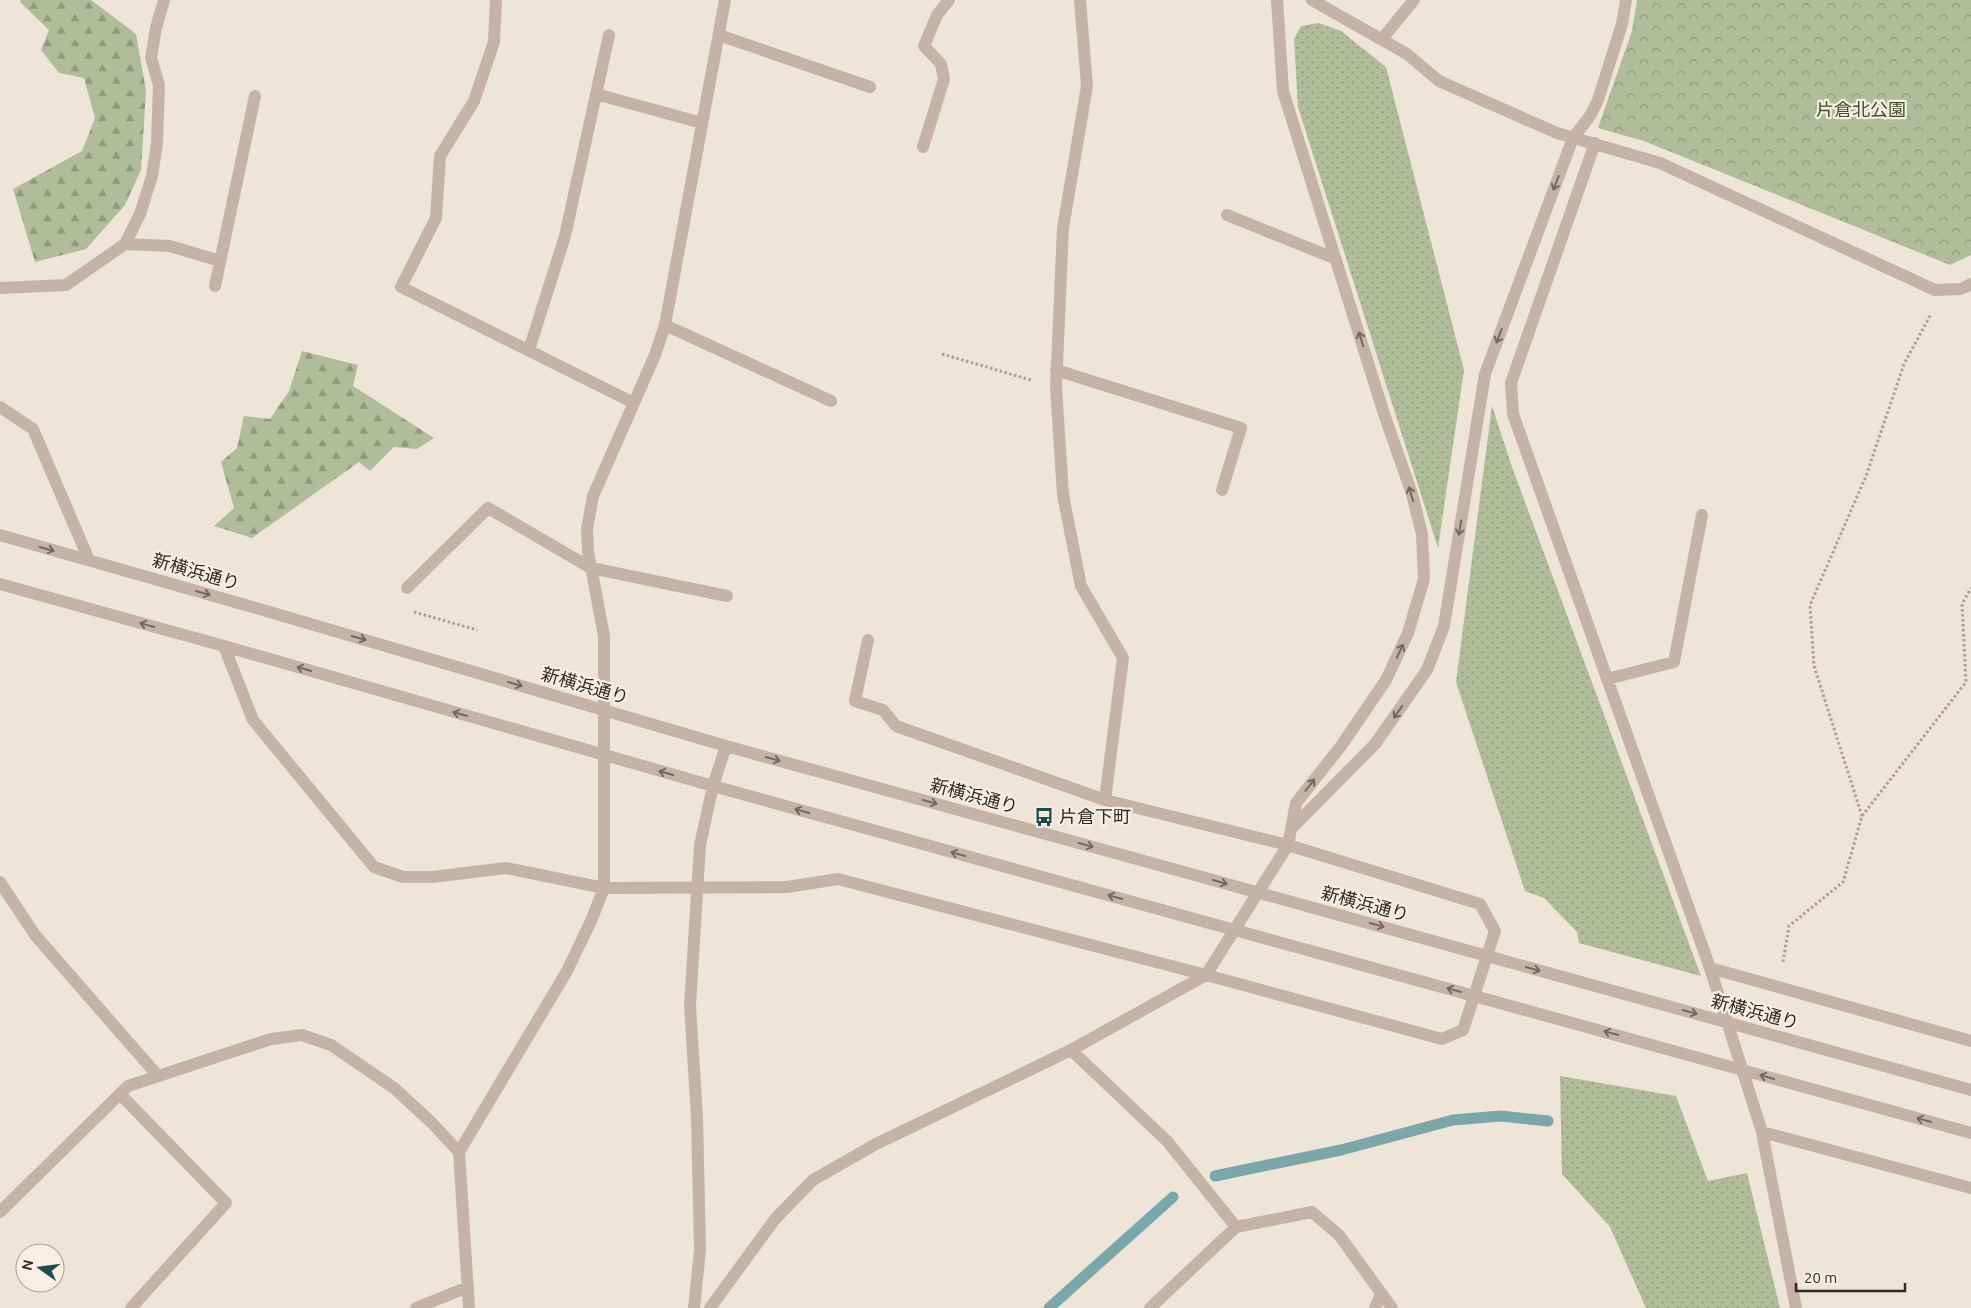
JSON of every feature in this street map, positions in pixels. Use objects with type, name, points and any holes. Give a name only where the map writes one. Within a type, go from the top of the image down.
[{"type":"street","points":[[0,288],[66,285],[125,244],[140,214],[152,176],[157,143],[159,85],[151,58],[156,28],[164,0]]},
{"type":"street","points":[[496,0],[494,42],[474,101],[440,156],[436,218],[401,287],[634,403]]},
{"type":"street","points":[[469,1308],[459,1152],[567,971],[604,888],[604,636],[588,551],[587,529],[593,496],[655,355],[665,325],[725,0]]},
{"type":"street","points":[[923,147],[944,79],[941,64],[924,46],[937,15],[950,0]]},
{"type":"street","points":[[1080,0],[1087,86],[1063,228],[1056,387],[1063,494],[1080,586],[1123,658],[1105,800]]},
{"type":"street","points":[[710,1308],[774,1219],[813,1180],[876,1144],[1071,1050],[1206,975],[1288,845],[1296,803],[1341,746],[1386,680],[1408,633],[1424,579],[1422,534],[1412,494],[1384,414],[1283,91],[1276,0]]},
{"type":"street","points":[[1312,0],[1407,54],[1440,81],[1557,133],[1595,142],[1660,163],[1935,290],[1961,289],[1971,284]]},
{"type":"street","points":[[1382,39],[1414,0]]},
{"type":"street","points":[[1291,829],[1375,744],[1427,670],[1444,626],[1485,374],[1574,138],[1590,116],[1598,100],[1622,24],[1626,0]]},
{"type":"street","points":[[529,350],[565,236],[609,35]]},
{"type":"street","points":[[718,35],[870,87]]},
{"type":"street","points":[[596,94],[702,123]]},
{"type":"street","points":[[215,286],[254,96]]},
{"type":"street","points":[[1595,142],[1511,383],[1512,414],[1710,968],[1762,1132],[1796,1308]]},
{"type":"street","points":[[1227,215],[1336,259]]},
{"type":"street","points":[[125,244],[170,246],[220,261]]},
{"type":"street","points":[[665,325],[830,400]]},
{"type":"street","points":[[1056,370],[1241,428],[1222,490]]},
{"type":"street","points":[[0,407],[33,429],[89,560]]},
{"type":"street","points":[[407,588],[488,508],[591,568],[727,596]]},
{"type":"street","points":[[1606,679],[1674,662],[1702,515]]},
{"type":"street","name":"新横浜通り","points":[[0,535],[726,746],[1971,1090]]},
{"type":"street","points":[[0,584],[713,786],[1971,1133]]},
{"type":"street","points":[[224,646],[253,720],[374,867],[403,877],[432,877],[506,868],[604,888],[787,887],[838,879],[1442,1039],[1463,1030],[1495,931],[1480,904],[1288,845],[1105,800],[896,726],[883,710],[855,701],[868,640]]},
{"type":"street","points":[[694,1308],[700,1250],[697,1117],[690,1005],[700,845],[713,786],[726,746]]},
{"type":"street","points":[[0,882],[35,935],[158,1076]]},
{"type":"street","points":[[1710,968],[1971,1041]]},
{"type":"street","points":[[0,1212],[128,1086],[271,1039],[302,1035],[332,1045],[394,1088],[431,1122],[459,1152]]},
{"type":"street","points":[[1071,1050],[1167,1141],[1236,1226]]},
{"type":"street","points":[[120,1094],[226,1203],[131,1308]]},
{"type":"street","points":[[1762,1132],[1971,1188]]},
{"type":"street","points":[[1150,1308],[1236,1226],[1312,1212],[1339,1236],[1392,1308]]},
{"type":"street","points":[[416,1308],[468,1287]]},
{"type":"street","points":[[1375,1308],[1381,1294]]},
{"type":"path","points":[[1862,816],[1814,666],[1810,605],[1866,476],[1904,364],[1945,290]]},
{"type":"path","points":[[942,354],[1056,387]]},
{"type":"path","points":[[1779,987],[1788,926],[1843,882],[1862,816],[1966,682],[1962,604],[1971,588]]},
{"type":"path","points":[[405,610],[477,630]]},
{"type":"green space","points":[[21,0],[91,0],[136,34],[146,91],[141,170],[125,205],[86,249],[35,262],[13,189],[82,151],[95,118],[84,78],[59,73],[41,50],[49,30],[20,2]]},
{"type":"green space","name":"片倉北公園","points":[[1637,0],[1971,0],[1971,255],[1950,265],[1644,141],[1598,128],[1632,31]]},
{"type":"green space","points":[[1319,23],[1341,31],[1386,67],[1464,370],[1438,548],[1298,107],[1294,39],[1301,26]]},
{"type":"green space","points":[[302,351],[358,365],[353,386],[434,438],[417,449],[394,447],[370,471],[359,462],[252,538],[214,526],[234,508],[221,462],[237,448],[244,416],[270,419],[289,391]]},
{"type":"green space","points":[[1492,406],[1512,467],[1701,976],[1579,943],[1577,932],[1544,898],[1525,891],[1456,682]]},
{"type":"green space","points":[[1560,1076],[1676,1096],[1708,1181],[1747,1173],[1780,1308],[1646,1308],[1610,1227],[1562,1174]]},
{"type":"waterway","points":[[1215,1176],[1341,1150],[1453,1120],[1501,1116],[1548,1121]]},
{"type":"waterway","points":[[1049,1308],[1173,1197]]},
{"type":"place","name":"片倉下町","points":[[1044,817]]}]
